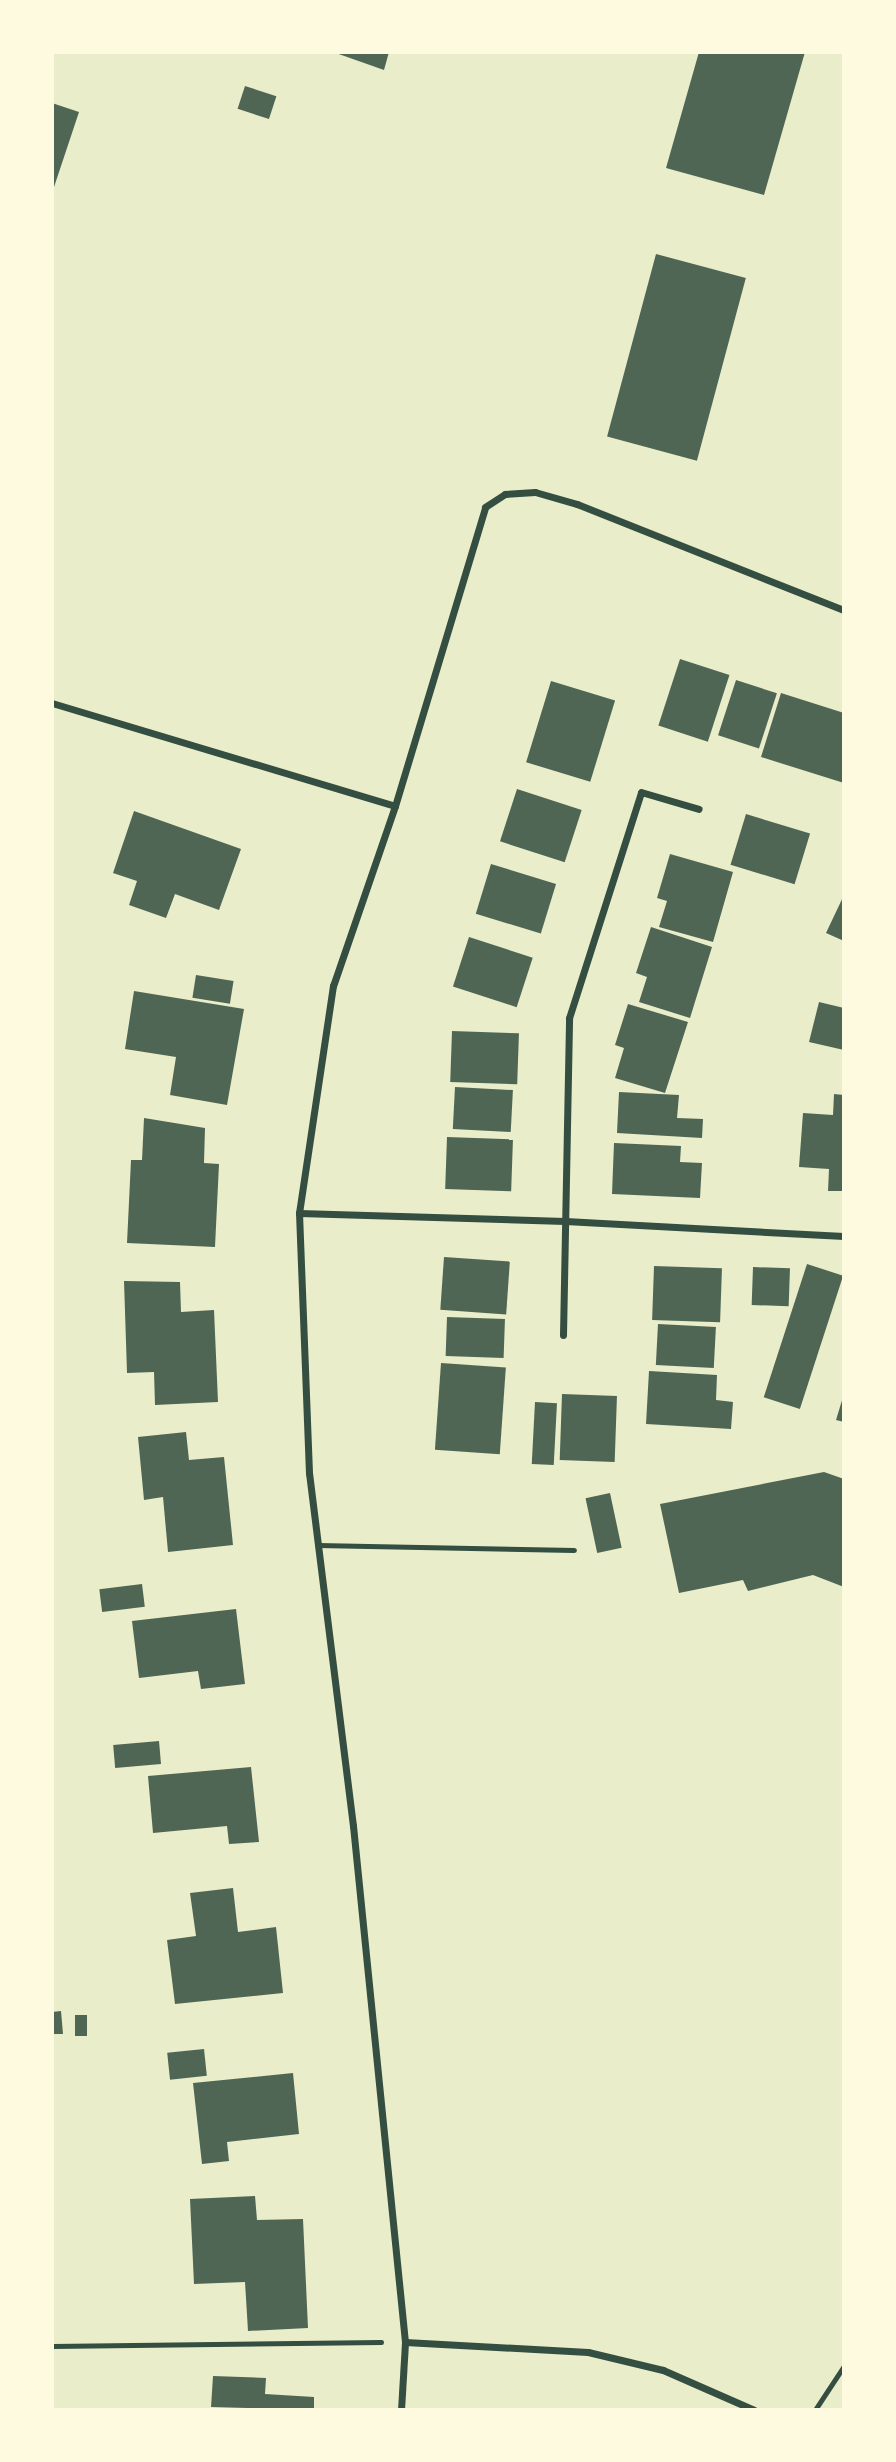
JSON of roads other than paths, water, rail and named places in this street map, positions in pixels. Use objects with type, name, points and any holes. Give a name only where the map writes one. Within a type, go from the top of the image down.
[{"type":"street","points":[[401,2410],[405,2342],[353,1826],[309,1473],[299,1213],[333,986],[395,806],[485,507],[505,494],[535,492],[577,504],[844,610]]},
{"type":"street","points":[[52,703],[395,806]]},
{"type":"street","points":[[563,1335],[569,1018],[641,792],[699,809]]},
{"type":"street","points":[[299,1213],[565,1221],[844,1236]]},
{"type":"street","points":[[405,2342],[589,2352],[663,2370],[754,2410]]},
{"type":"lane","points":[[317,1545],[574,1550]]}]
